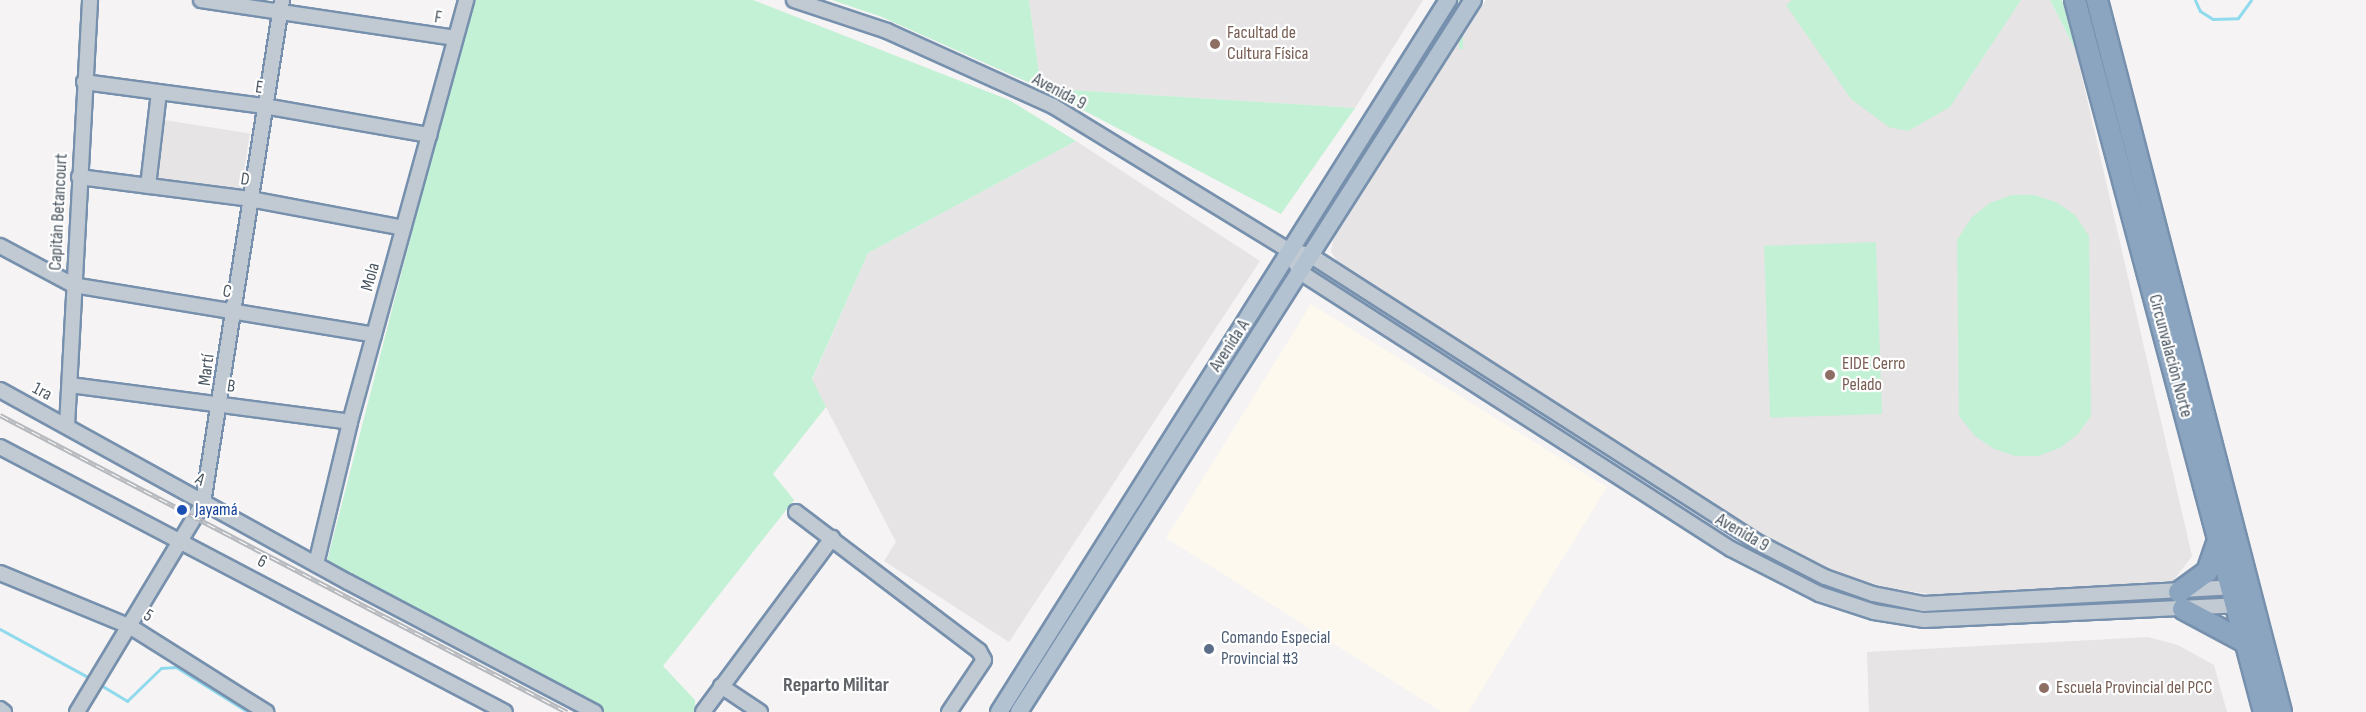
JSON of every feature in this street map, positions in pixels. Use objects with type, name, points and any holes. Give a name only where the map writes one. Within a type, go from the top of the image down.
[{"type":"highway","name":"Circunvalación Norte","points":[[2075,0],[2219,537],[2244,596],[2247,643],[2264,712]]},
{"type":"highway","name":"Circunvalación Norte","points":[[2097,0],[2244,596],[2281,712]]},
{"type":"highway","points":[[2219,537],[2207,572],[2181,601],[2247,643]]},
{"type":"main road","name":"Avenida A","points":[[999,712],[1448,0]]},
{"type":"main road","name":"Avenida A","points":[[1019,712],[1473,0]]},
{"type":"main road","points":[[1403,71],[1429,69]]},
{"type":"street","name":"Capitán Betancourt","points":[[68,426],[73,285],[90,0]]},
{"type":"street","name":"F","points":[[201,0],[281,6],[455,38]]},
{"type":"street","name":"Mola","points":[[316,564],[350,423],[466,0]]},
{"type":"street","name":"Avenida 9","points":[[794,0],[887,31],[1053,106],[1290,251],[1310,255],[1759,543],[1825,577],[1873,594],[1924,604],[1991,600],[2181,601],[2244,596]]},
{"type":"street","name":"Martí","points":[[77,712],[131,627],[203,502],[221,404],[233,311],[281,6]]},
{"type":"street","name":"E","points":[[84,82],[264,106],[429,135]]},
{"type":"street","points":[[148,186],[159,93]]},
{"type":"street","name":"D","points":[[79,177],[250,199],[403,228]]},
{"type":"street","name":"C","points":[[0,246],[73,285],[374,335]]},
{"type":"street","points":[[1290,251],[1300,272]]},
{"type":"street","name":"Avenida 9","points":[[1300,272],[1731,549],[1819,594],[1874,612],[1924,620],[1993,618],[2244,596]]},
{"type":"street","name":"B","points":[[70,385],[350,423]]},
{"type":"street","name":"1ra","points":[[0,390],[68,426]]},
{"type":"street","name":"A","points":[[68,426],[316,564],[595,712]]},
{"type":"street","name":"6","points":[[0,447],[183,540],[505,712]]},
{"type":"street","points":[[1629,484],[1640,466]]},
{"type":"street","points":[[796,512],[979,651],[984,660],[949,712]]},
{"type":"street","points":[[704,712],[832,538]]},
{"type":"street","name":"5","points":[[0,573],[131,627],[266,712]]},
{"type":"street","points":[[1991,600],[1993,618]]},
{"type":"street","points":[[721,686],[760,712]]},
{"type":"street","points":[[0,709],[4,712]]},
{"type":"shaded area","name":"Facultad de Cultura Física","points":[[1029,0],[1423,0],[1355,108],[1041,88]]},
{"type":"shaded area","name":"EIDE Cerro Pelado","points":[[1486,0],[2050,0],[2076,51],[2192,556],[2173,581],[1944,596],[1888,588],[1810,564],[1338,263],[1331,251],[1334,236]]},
{"type":"shaded area","points":[[164,120],[250,134],[240,194],[154,180]]},
{"type":"shaded area","points":[[1076,141],[1260,261],[1009,642],[884,561],[896,542],[812,380],[868,253]]},
{"type":"shaded area","points":[[1311,304],[1607,487],[1468,712],[1442,712],[1166,538]]},
{"type":"shaded area","name":"Escuela Provincial del PCC","points":[[2148,637],[2178,645],[2214,665],[2227,712],[1869,712],[1867,652]]},
{"type":"green space","points":[[472,0],[753,0],[1009,100],[1076,141],[868,253],[812,379],[826,407],[773,474],[794,500],[663,666],[695,700],[695,712],[594,712],[325,569]]},
{"type":"green space","points":[[832,0],[1029,0],[1041,88],[882,17]]},
{"type":"green space","points":[[1459,0],[1463,0],[1463,49],[1459,49]]},
{"type":"green space","points":[[1792,0],[2021,0],[1950,107],[1908,131],[1889,127],[1851,99],[1786,5]]},
{"type":"green space","points":[[2050,0],[2062,0],[2076,51]]},
{"type":"green space","points":[[1041,88],[1355,108],[1281,214]]},
{"type":"green space","points":[[2012,195],[2034,195],[2056,202],[2075,215],[2089,236],[2091,416],[2078,434],[2060,448],[2038,456],[2015,456],[1994,449],[1975,436],[1959,416],[1957,240],[1972,217],[1990,203]]},
{"type":"green space","points":[[1876,242],[1882,414],[1770,418],[1764,246]]},
{"type":"waterway","points":[[2195,0],[2200,11],[2213,19],[2238,18],[2251,0]]},
{"type":"waterway","points":[[0,629],[93,680]]},
{"type":"waterway","points":[[99,684],[127,701],[161,668],[176,667],[248,712]]},
{"type":"railway","points":[[0,415],[567,712]]},
{"type":"place","name":"Facultad de Cultura Física","points":[[1215,44]]},
{"type":"place","name":"EIDE Cerro Pelado","points":[[1830,375]]},
{"type":"place","name":"Jayamá","points":[[182,510]]},
{"type":"place","name":"Comando Especial Provincial #3","points":[[1209,649]]},
{"type":"place","name":"Escuela Provincial del PCC","points":[[2044,688]]},
{"type":"district","name":"Reparto Militar","points":[[836,685]]}]
